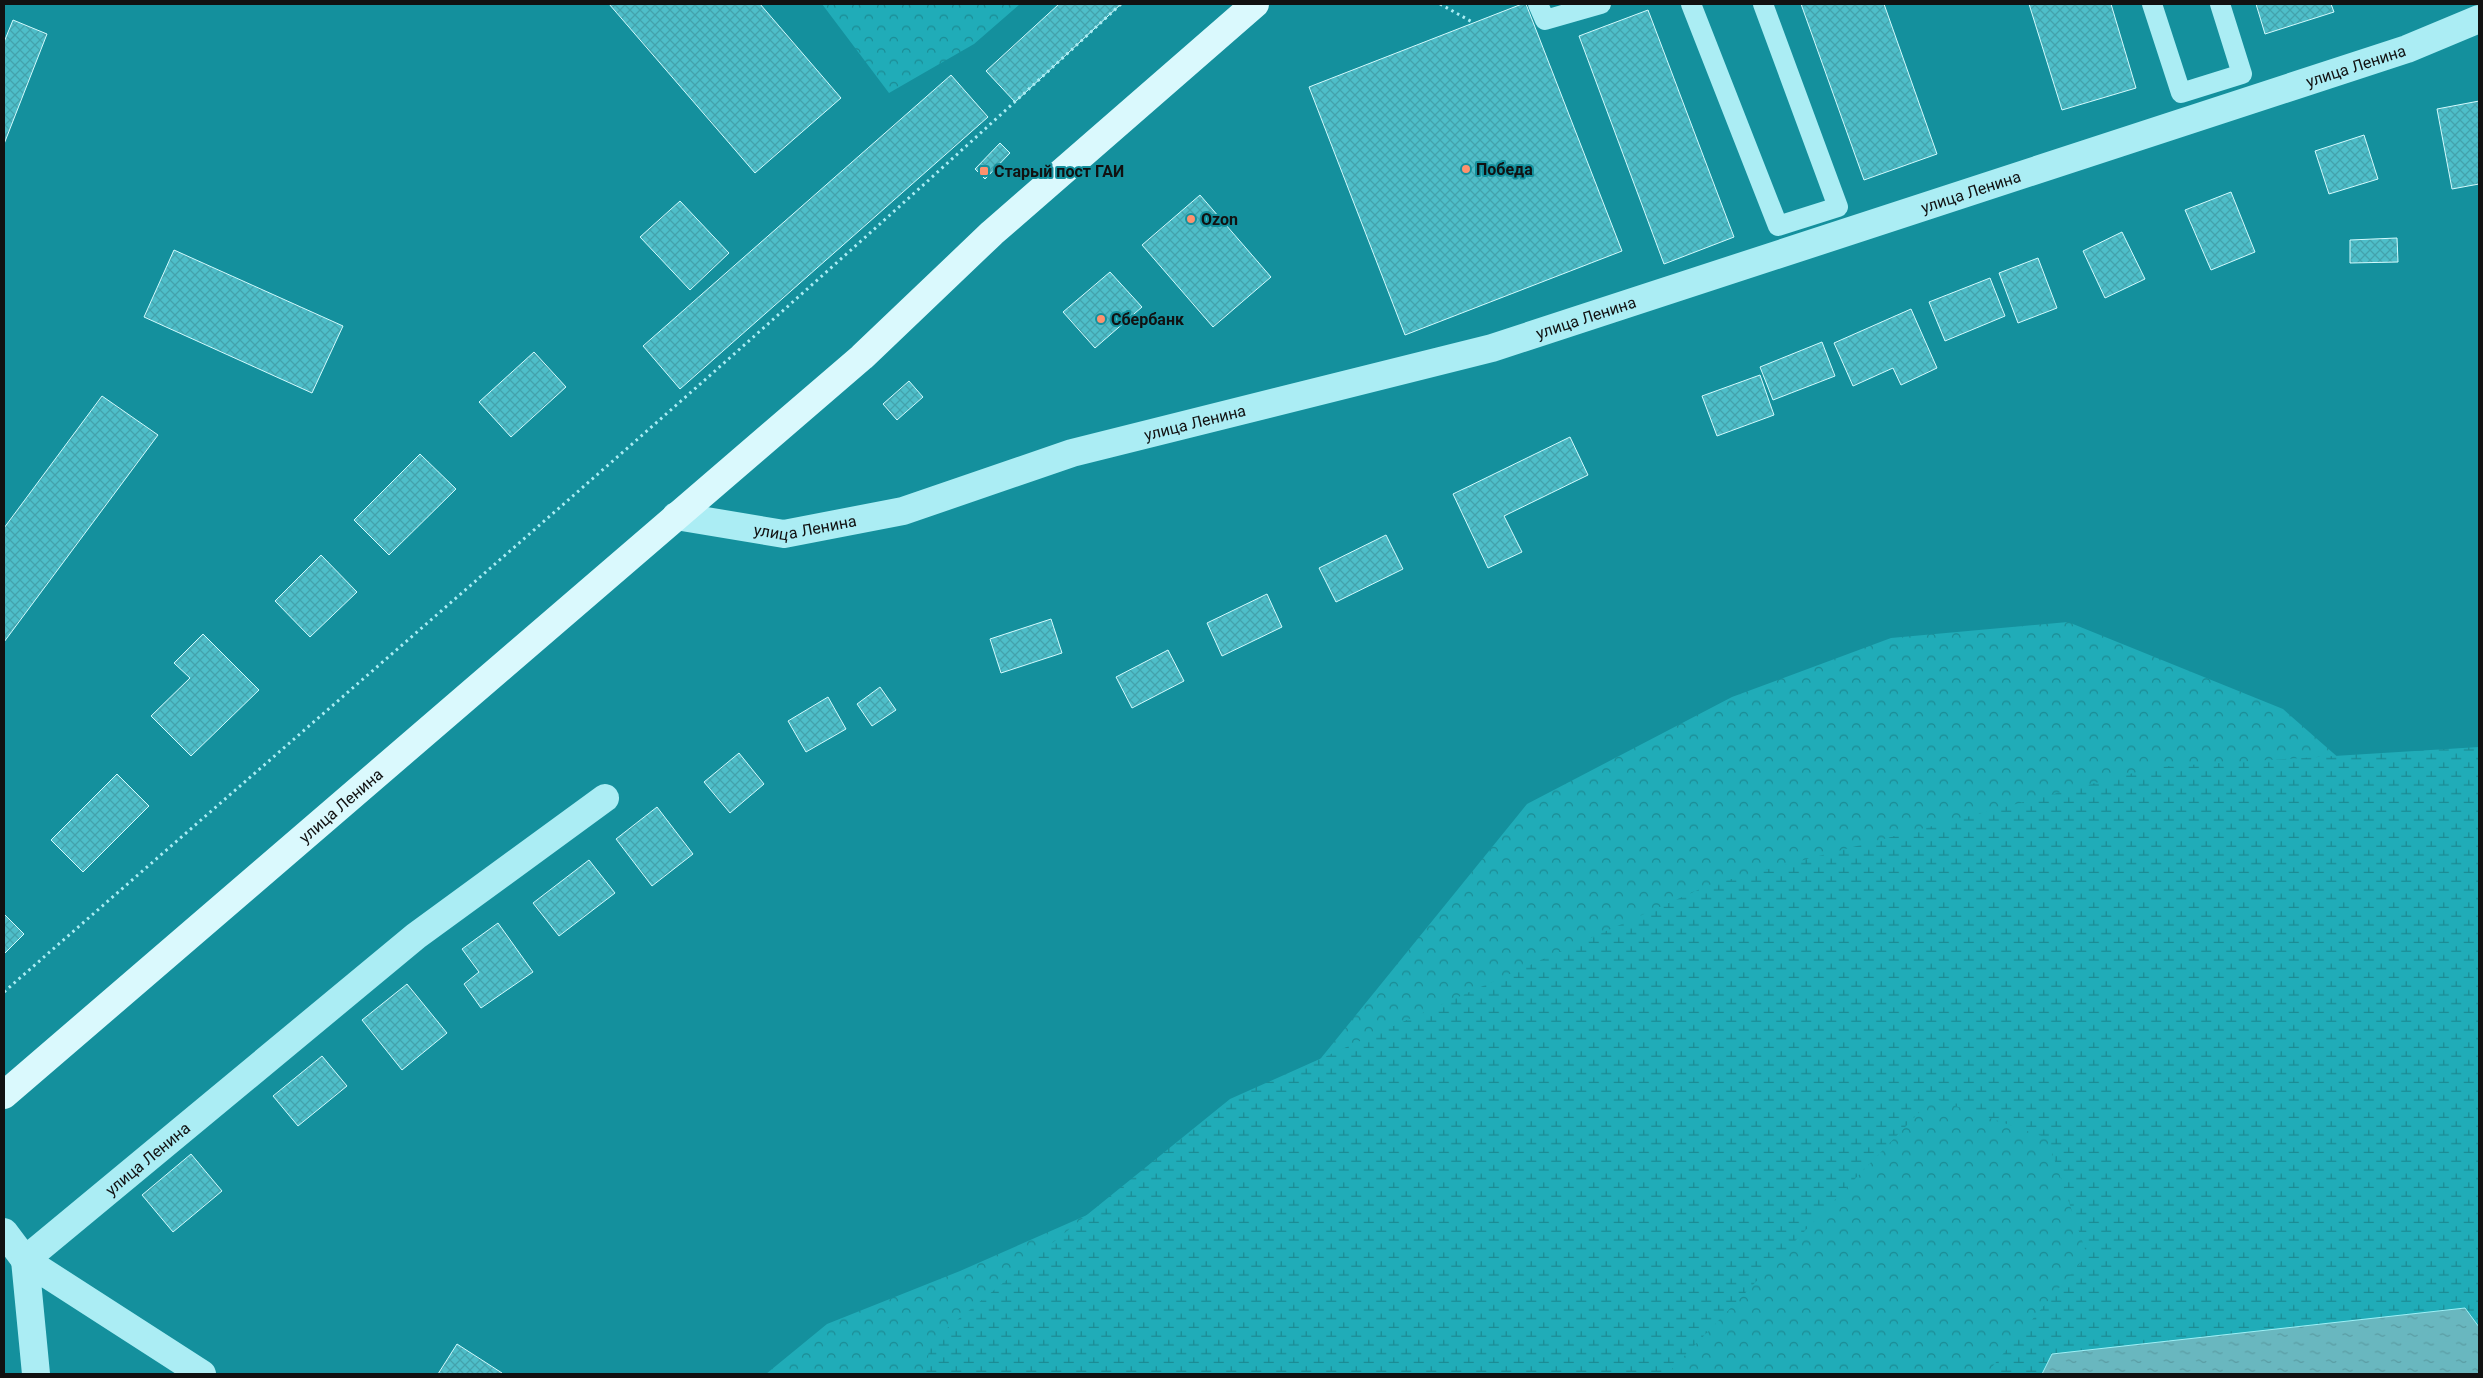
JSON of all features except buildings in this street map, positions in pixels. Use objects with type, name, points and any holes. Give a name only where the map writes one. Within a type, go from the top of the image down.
[{"type":"main road","name":"улица Ленина","points":[[4,1094],[862,357],[992,234],[1254,4]]},
{"type":"street","name":"улица Ленина","points":[[676,516],[784,534],[903,511],[1072,452],[1492,348],[2408,49],[2479,19]]},
{"type":"street","name":"улица Ленина","points":[[25,1260],[416,936],[605,798]]},
{"type":"street","points":[[4,1232],[25,1260],[202,1374]]},
{"type":"street","points":[[25,1260],[36,1374]]},
{"type":"lane","points":[[1538,4],[1545,20],[1601,4]]},
{"type":"lane","points":[[1691,4],[1778,226],[1838,207],[1763,4]]},
{"type":"lane","points":[[2152,4],[2181,93],[2242,74],[2220,4]]},
{"type":"path","points":[[4,992],[688,393],[1015,102],[1121,4]]},
{"type":"path","points":[[1440,4],[1474,23]]},
{"type":"green space","points":[[822,4],[1020,4],[974,44],[889,93]]},
{"type":"green space","points":[[2068,622],[2283,709],[2463,867],[2479,1374],[766,1374],[827,1324],[960,1271],[1160,1183],[1283,1105],[1527,804],[1732,697],[1891,638]]},
{"type":"green space","points":[[2479,747],[2479,1374],[1986,1374],[2087,1255],[2047,1138],[1933,1098],[1667,1374],[926,1374],[930,1342],[1230,1099],[1709,885],[2156,767]]},
{"type":"water","points":[[2465,1308],[2479,1327],[2479,1374],[2042,1374],[2052,1354]]},
{"type":"place","name":"Победа","points":[[1466,169]]},
{"type":"place","name":"Старый пост ГАИ","points":[[984,171]]},
{"type":"place","name":"Ozon","points":[[1191,219]]},
{"type":"place","name":"Сбербанк","points":[[1101,319]]}]
